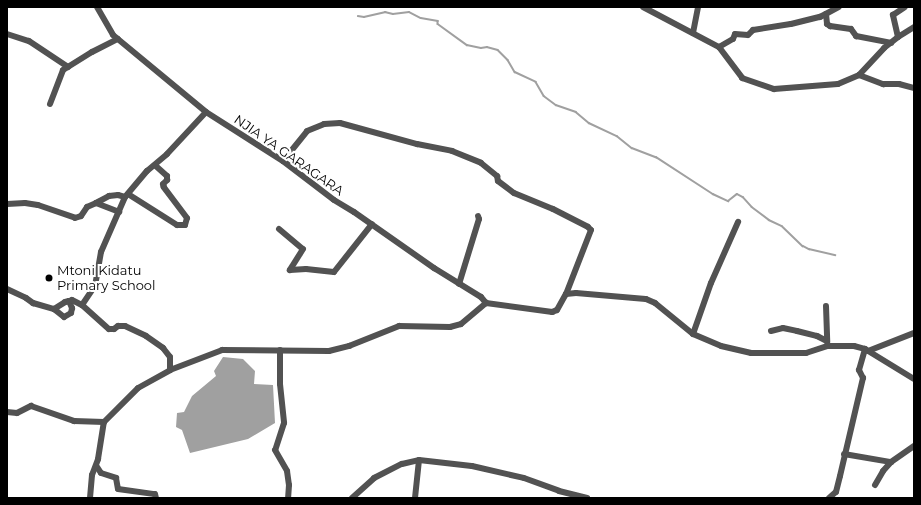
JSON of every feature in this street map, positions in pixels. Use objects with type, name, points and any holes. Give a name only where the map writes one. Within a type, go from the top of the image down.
[{"type":"street","name":"NJIA YA GARAGARA","points":[[96,7],[113,35],[206,112],[283,161],[334,200],[372,224],[434,268],[481,298],[486,303]]},
{"type":"street","points":[[643,7],[719,47],[742,78],[774,89],[838,84],[859,74],[898,37],[914,27]]},
{"type":"street","points":[[693,33],[698,7]]},
{"type":"street","points":[[719,47],[733,39],[735,34],[748,35],[753,30],[791,24],[826,14],[838,7]]},
{"type":"street","points":[[898,37],[893,15],[904,7]]},
{"type":"street","points":[[826,14],[828,24],[830,26],[851,29],[856,36],[891,43]]},
{"type":"street","points":[[7,34],[34,44],[68,67]]},
{"type":"street","points":[[50,104],[63,70],[118,39]]},
{"type":"street","points":[[859,74],[883,84],[899,84],[914,88]]},
{"type":"street","points":[[82,305],[95,286],[101,252],[126,195],[148,171],[156,166],[206,112]]},
{"type":"street","points":[[90,498],[92,475],[97,467],[104,422],[138,388],[170,370],[222,350],[329,351],[349,346],[399,326],[456,326],[461,324],[486,303],[552,312],[556,310],[566,294],[591,230],[553,209],[514,193],[498,181],[497,176],[481,163],[452,151],[417,144],[340,123],[324,124],[307,131],[283,161]]},
{"type":"street","points":[[7,204],[25,203],[38,205],[75,218],[81,216],[87,207],[109,196],[126,195],[177,225],[185,225],[187,218],[164,187],[163,184],[167,180],[167,176],[156,166]]},
{"type":"street","points":[[96,203],[119,212]]},
{"type":"street","points":[[459,284],[477,226],[478,216]]},
{"type":"street","points":[[693,334],[711,283],[738,222]]},
{"type":"street","points":[[279,229],[303,249],[290,270],[306,269],[334,272],[372,224]]},
{"type":"street","points":[[7,289],[33,303],[54,309],[64,317],[68,316],[72,308],[69,301]]},
{"type":"street","points":[[566,294],[576,293],[646,299],[655,303],[693,334],[721,346],[751,353],[806,353],[827,344],[854,346],[866,350],[914,379]]},
{"type":"street","points":[[54,309],[69,301],[75,300],[109,329],[114,329],[118,326],[125,326],[146,336],[163,348],[170,358],[170,370]]},
{"type":"street","points":[[826,306],[827,344]]},
{"type":"street","points":[[771,331],[783,328],[797,331],[817,336],[827,344]]},
{"type":"street","points":[[866,350],[914,333]]},
{"type":"street","points":[[280,350],[280,384],[284,423],[275,450],[287,471],[289,485],[288,498]]},
{"type":"street","points":[[829,498],[836,492],[863,378],[859,370],[866,350]]},
{"type":"street","points":[[7,412],[17,413],[31,406],[74,421],[104,422]]},
{"type":"street","points":[[875,485],[883,471],[891,462],[914,446]]},
{"type":"street","points":[[844,454],[891,462]]},
{"type":"street","points":[[352,498],[374,478],[402,464],[419,460],[472,466],[524,478],[559,491],[587,498]]},
{"type":"street","points":[[415,498],[419,460]]},
{"type":"street","points":[[97,467],[101,473],[116,478],[118,489],[155,494],[156,498]]},
{"type":"shaded area","points":[[223,357],[243,359],[255,371],[254,384],[273,385],[275,423],[248,439],[190,453],[182,430],[176,427],[177,413],[184,412],[192,396],[216,376],[214,371]]},
{"type":"waterway","points":[[358,16],[364,17],[385,12],[393,14],[409,12],[421,18],[438,21],[438,24],[467,45],[481,48],[487,47],[498,50],[508,60],[515,72],[536,82],[544,96],[556,105],[576,112],[589,123],[617,136],[632,148],[656,157],[713,194],[728,201],[737,194],[743,197],[752,207],[769,220],[782,226],[803,246],[809,249],[835,255]]},
{"type":"place","name":"Mtoni Kidatu Primary School","points":[[49,278]]}]
